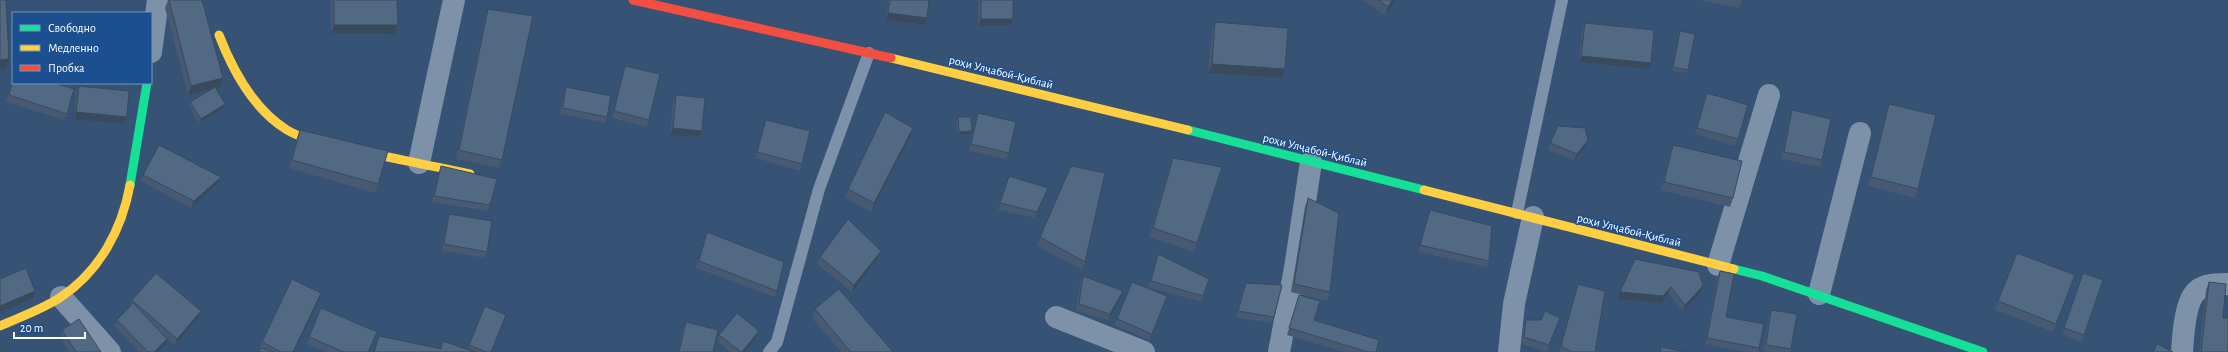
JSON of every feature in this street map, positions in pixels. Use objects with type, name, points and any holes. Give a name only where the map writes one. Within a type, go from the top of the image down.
[{"type":"street","points":[[152,45],[158,0]]},
{"type":"street","points":[[419,164],[454,0]]},
{"type":"street","name":"роҳи Улҷабой-Қиблаӣ","points":[[634,0],[869,52],[1525,215],[1718,265],[1819,294],[1983,352]]},
{"type":"street","points":[[219,35],[230,65],[248,92],[287,130],[320,142],[476,175]]},
{"type":"street","points":[[0,326],[61,298],[91,270],[112,242],[127,201],[146,84]]},
{"type":"street","points":[[1718,265],[1769,95]]},
{"type":"street","points":[[1819,294],[1860,133]]},
{"type":"street","points":[[1279,352],[1296,268],[1311,162]]},
{"type":"street","points":[[1509,352],[1525,215]]},
{"type":"street","points":[[2182,352],[2184,328],[2193,294],[2202,287],[2228,284]]},
{"type":"street","points":[[61,298],[110,352]]},
{"type":"street","points":[[1056,318],[1144,352]]},
{"type":"lane","points":[[1525,215],[1562,0]]},
{"type":"lane","points":[[769,352],[777,342],[819,189],[869,52]]},
{"type":"building","points":[[0,0],[6,0],[9,59],[0,60]]},
{"type":"building","points":[[169,0],[202,0],[223,78],[191,86]]},
{"type":"building","points":[[334,0],[397,0],[398,25],[334,25]]},
{"type":"building","points":[[890,0],[929,0],[927,18],[888,13]]},
{"type":"building","points":[[981,0],[1013,0],[1013,19],[981,19]]},
{"type":"building","points":[[1378,0],[1392,0],[1388,7]]},
{"type":"building","points":[[488,9],[533,16],[502,160],[459,150]]},
{"type":"building","points":[[1215,22],[1288,28],[1285,69],[1212,64]]},
{"type":"building","points":[[1585,23],[1654,30],[1651,63],[1581,56]]},
{"type":"building","points":[[1680,31],[1695,34],[1688,70],[1673,67]]},
{"type":"building","points":[[625,66],[660,74],[649,120],[614,111]]},
{"type":"building","points":[[12,84],[57,84],[74,89],[67,114],[9,95]]},
{"type":"building","points":[[79,86],[129,91],[127,117],[76,112]]},
{"type":"building","points":[[215,87],[225,104],[201,119],[190,102]]},
{"type":"building","points":[[566,87],[611,96],[607,117],[563,108]]},
{"type":"building","points":[[1707,93],[1748,105],[1738,139],[1697,128]]},
{"type":"building","points":[[676,95],[705,98],[702,131],[673,128]]},
{"type":"building","points":[[1889,104],[1936,115],[1918,189],[1871,177]]},
{"type":"building","points":[[1792,110],[1831,119],[1822,160],[1784,152]]},
{"type":"building","points":[[885,112],[913,128],[874,203],[848,189]]},
{"type":"building","points":[[978,113],[1016,122],[1009,153],[971,144]]},
{"type":"building","points":[[958,117],[971,117],[972,131],[959,132]]},
{"type":"building","points":[[766,120],[810,131],[802,164],[757,152]]},
{"type":"building","points":[[1558,126],[1585,128],[1588,140],[1577,154],[1550,143]]},
{"type":"building","points":[[300,130],[388,151],[378,184],[292,160]]},
{"type":"building","points":[[159,145],[221,177],[194,201],[143,175]]},
{"type":"building","points":[[1673,145],[1742,161],[1733,198],[1664,182]]},
{"type":"building","points":[[1173,158],[1222,167],[1197,243],[1153,228]]},
{"type":"building","points":[[441,166],[497,179],[490,205],[434,196]]},
{"type":"building","points":[[1071,166],[1105,173],[1085,262],[1040,237]]},
{"type":"building","points":[[1009,176],[1048,188],[1037,212],[1000,203]]},
{"type":"building","points":[[1308,198],[1339,213],[1330,292],[1294,284]]},
{"type":"building","points":[[1430,210],[1492,226],[1489,261],[1420,245]]},
{"type":"building","points":[[449,214],[492,221],[487,252],[444,244]]},
{"type":"building","points":[[848,219],[881,251],[854,285],[820,257]]},
{"type":"building","points":[[707,232],[784,262],[777,291],[699,261]]},
{"type":"building","points":[[2017,253],[2075,275],[2056,324],[1998,301]]},
{"type":"building","points":[[1158,254],[1209,279],[1203,296],[1151,281]]},
{"type":"building","points":[[1635,259],[1699,272],[1703,286],[1685,305],[1671,287],[1663,296],[1620,292]]},
{"type":"building","points":[[26,268],[35,291],[0,306],[0,279]]},
{"type":"building","points":[[1720,271],[1734,274],[1726,317],[1764,324],[1759,348],[1707,338]]},
{"type":"building","points":[[156,273],[201,311],[177,339],[132,300]]},
{"type":"building","points":[[2083,273],[2103,280],[2084,335],[2064,328]]},
{"type":"building","points":[[1083,276],[1123,291],[1110,314],[1079,304]]},
{"type":"building","points":[[292,279],[321,293],[293,352],[281,352],[262,342]]},
{"type":"building","points":[[1132,282],[1167,296],[1152,334],[1117,319]]},
{"type":"building","points":[[2209,282],[2226,284],[2223,318],[2228,318],[2228,352],[2201,352]]},
{"type":"building","points":[[1246,283],[1282,285],[1274,317],[1238,311]]},
{"type":"building","points":[[1578,284],[1605,291],[1595,352],[1572,352],[1561,346]]},
{"type":"building","points":[[839,289],[893,352],[851,352],[815,309]]},
{"type":"building","points":[[1299,295],[1320,301],[1314,320],[1379,340],[1376,352],[1368,352],[1289,328]]},
{"type":"building","points":[[133,303],[167,339],[154,352],[148,352],[117,320]]},
{"type":"building","points":[[485,306],[506,315],[491,352],[486,352],[469,345]]},
{"type":"building","points":[[321,308],[377,332],[368,352],[344,352],[309,337]]},
{"type":"building","points":[[1771,310],[1797,314],[1791,349],[1766,345]]},
{"type":"building","points":[[1545,311],[1560,318],[1549,345],[1524,337],[1526,320],[1541,320]]},
{"type":"building","points":[[737,313],[759,331],[742,352],[719,335]]},
{"type":"building","points":[[79,319],[101,352],[76,352],[62,330]]},
{"type":"building","points":[[686,322],[718,330],[713,352],[679,352]]},
{"type":"building","points":[[379,336],[441,349],[443,341],[475,352],[374,352]]},
{"type":"building","points":[[2157,344],[2173,352],[2153,352]]},
{"type":"building","points":[[1661,347],[1686,352],[1660,352]]},
{"type":"building","points":[[261,348],[274,352],[259,352]]},
{"type":"traffic: fast","points":[[130,185],[147,84]]},
{"type":"traffic: fast","points":[[1188,130],[1424,190]]},
{"type":"traffic: fast","points":[[1734,269],[1762,276],[1983,352]]},
{"type":"traffic: slow","points":[[219,35],[231,62],[254,100],[264,111],[287,130],[308,139],[323,143],[470,174]]},
{"type":"traffic: slow","points":[[891,58],[1188,130]]},
{"type":"traffic: slow","points":[[0,326],[39,309],[61,297],[75,287],[87,275],[98,262],[115,233],[130,185]]},
{"type":"traffic: slow","points":[[1424,190],[1734,269]]},
{"type":"traffic: jam","points":[[633,0],[891,58]]}]
